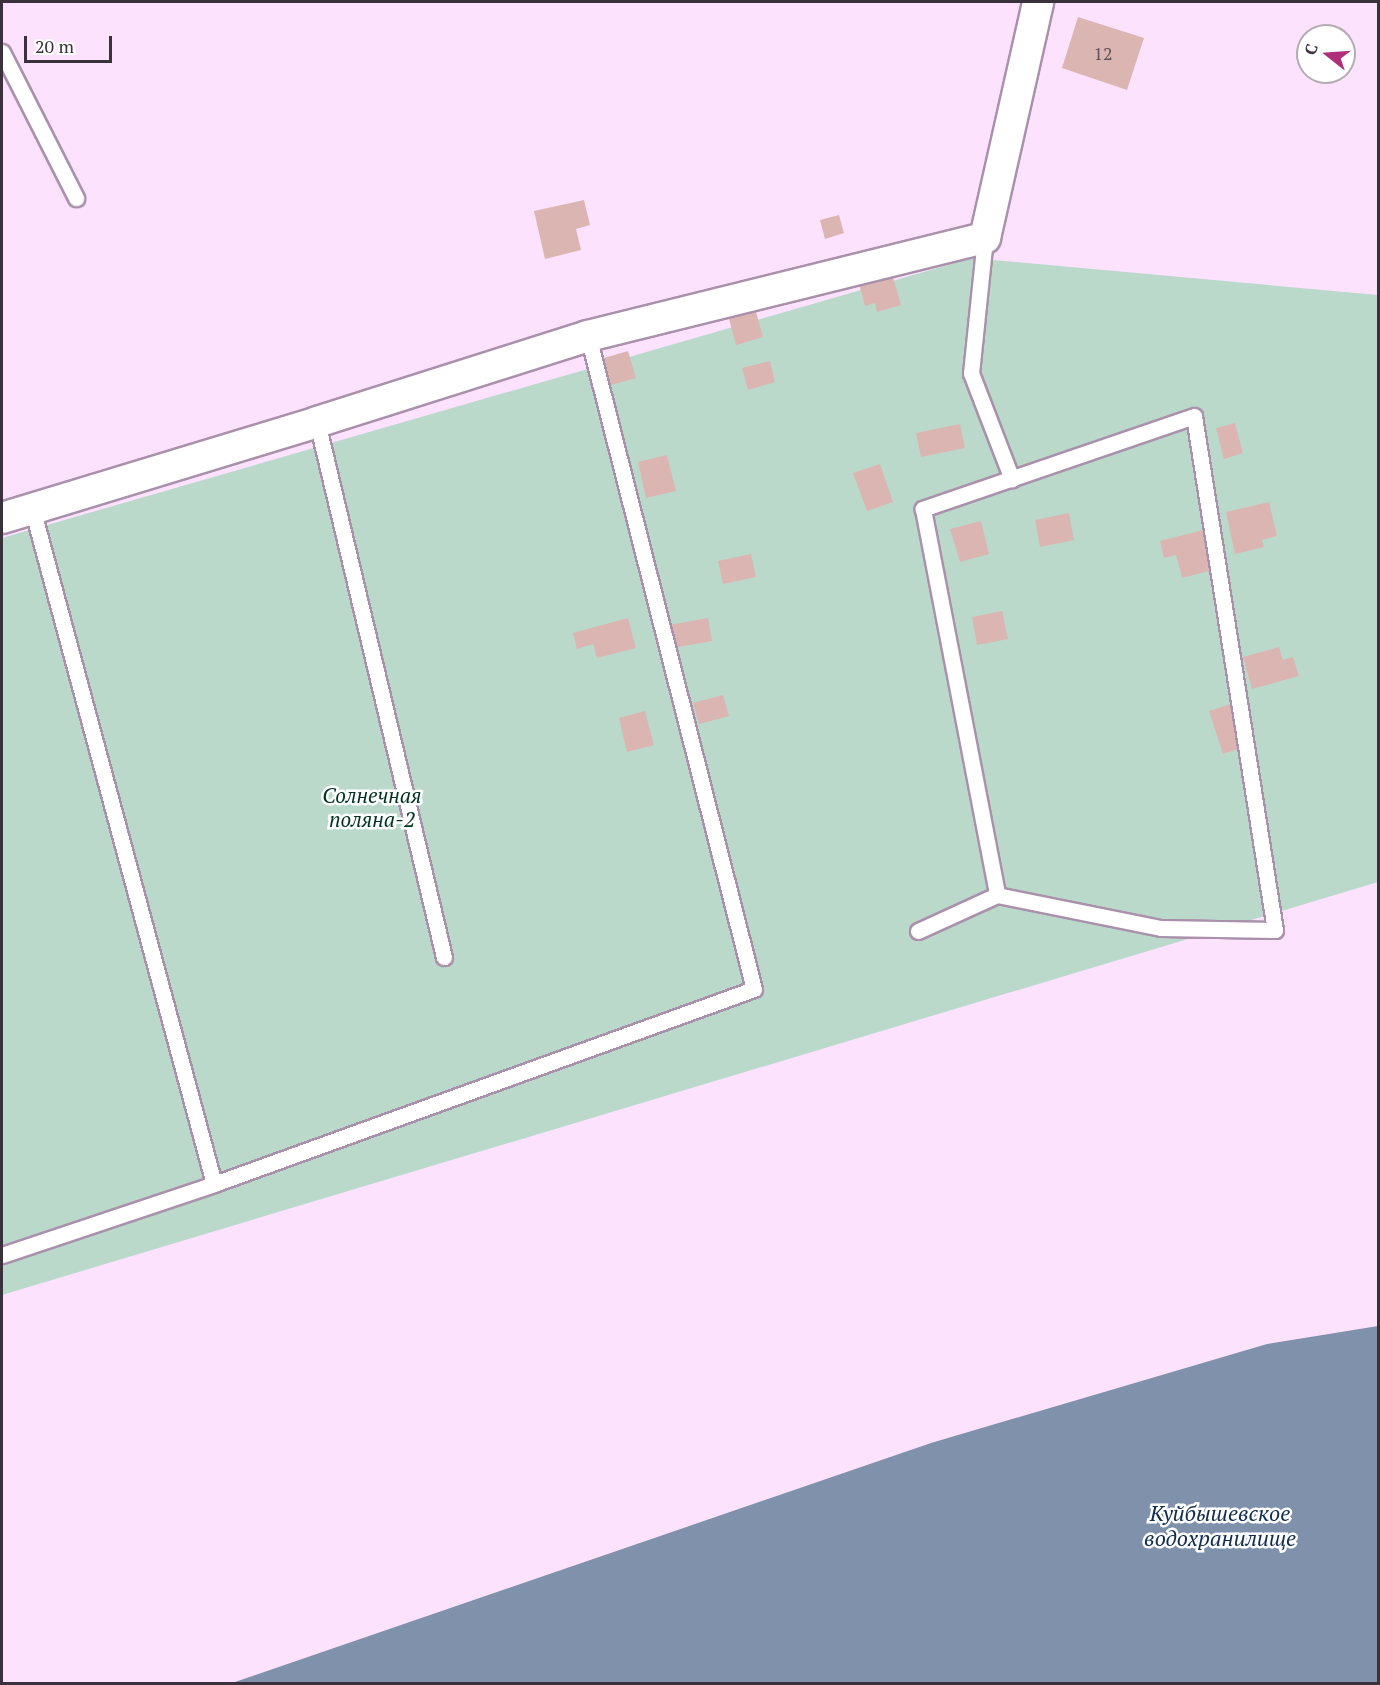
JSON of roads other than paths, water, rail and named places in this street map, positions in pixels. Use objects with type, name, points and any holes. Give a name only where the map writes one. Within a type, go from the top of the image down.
[{"type":"street","points":[[2,518],[588,336],[985,238],[1038,2]]},
{"type":"lane","points":[[2,51],[76,198]]},
{"type":"lane","points":[[985,238],[971,373],[1011,479]]},
{"type":"lane","points":[[2,1255],[214,1184],[754,990],[588,336]]},
{"type":"lane","points":[[918,931],[998,895],[1161,927],[1275,930],[1194,416],[923,509],[998,895]]},
{"type":"lane","points":[[317,422],[444,957]]},
{"type":"lane","points":[[32,508],[214,1184]]},
{"type":"water","name":"Куйбышевское водохранилище","points":[[1378,1326],[1378,1683],[232,1683],[931,1443],[1267,1344]]},
{"type":"park label","name":"Солнечная поляна-2","points":[[372,807]]}]
